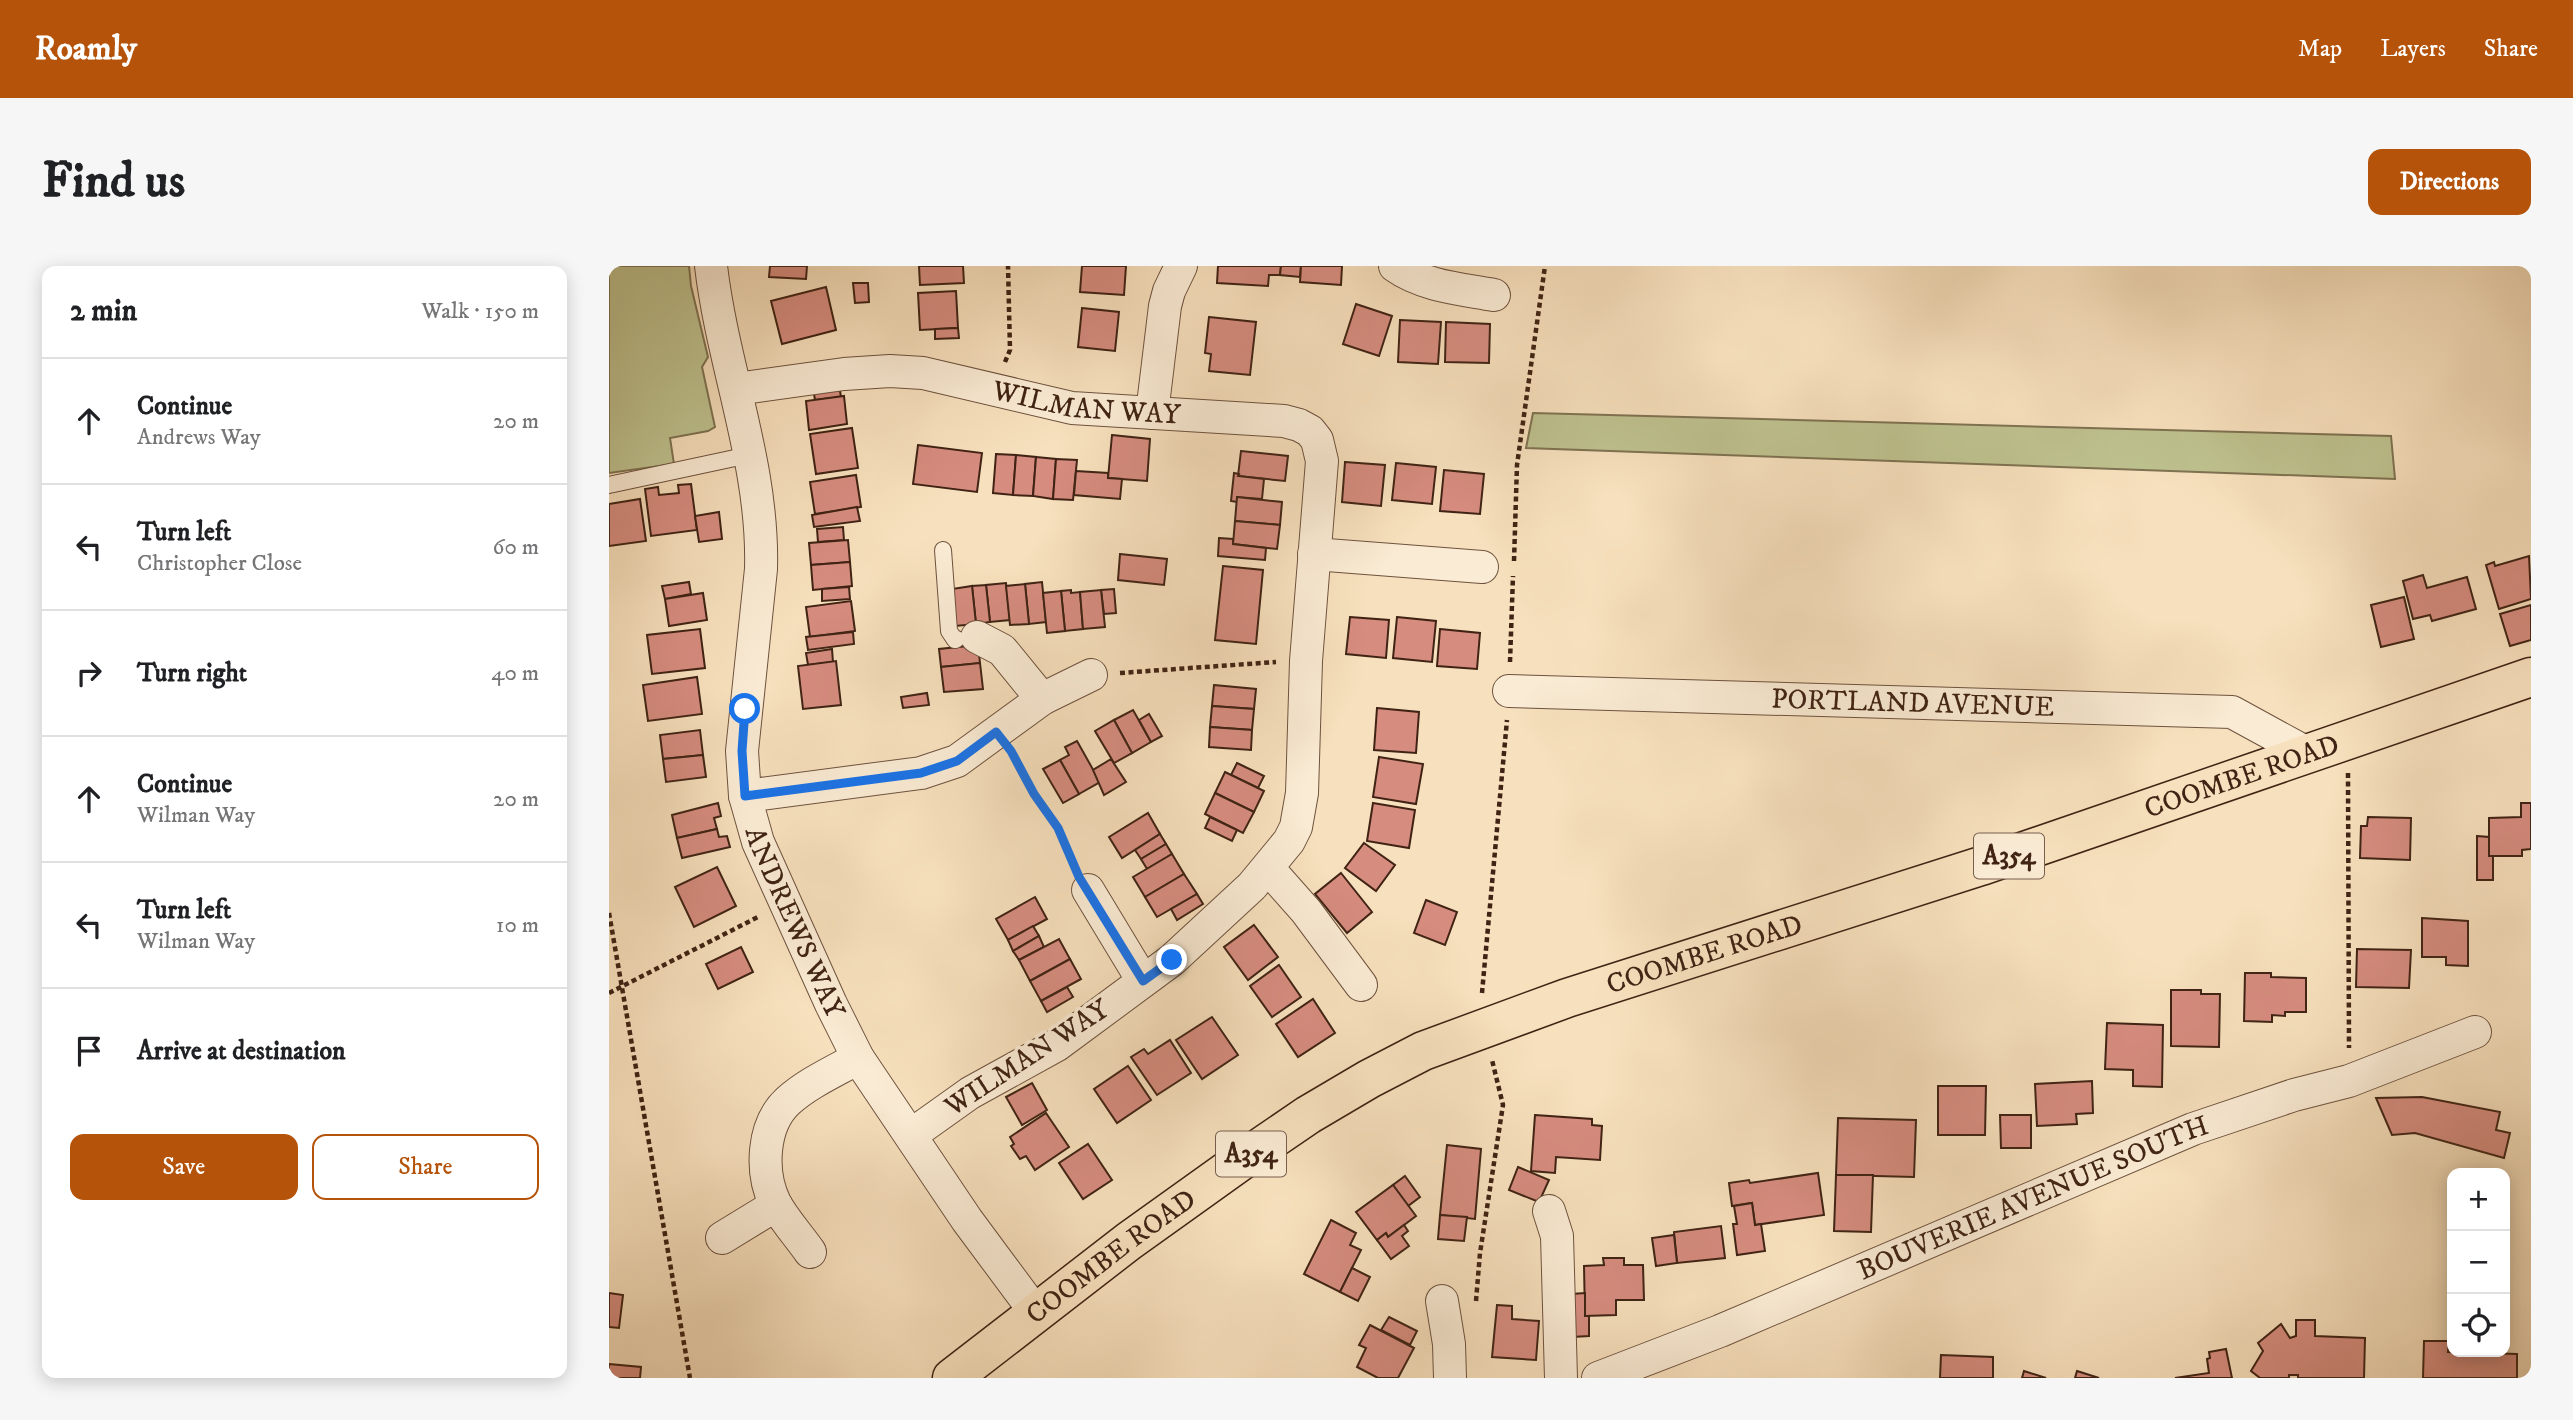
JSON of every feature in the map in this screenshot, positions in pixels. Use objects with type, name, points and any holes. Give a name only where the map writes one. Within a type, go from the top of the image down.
[{"type":"highway","name":"COOMBE ROAD","points":[[952,1378],[1129,1241],[1308,1115],[1423,1051],[1483,1011],[1567,998],[1981,866],[2531,677]]},
{"type":"street","name":"ANDREWS WAY","points":[[711,266],[758,497],[762,542],[742,751],[745,796],[758,842],[858,1058],[967,1220],[1036,1313]]},
{"type":"street","points":[[1152,412],[1165,306],[1181,266]]},
{"type":"street","points":[[1395,266],[1405,273],[1446,287],[1494,295]]},
{"type":"street","name":"WILMAN WAY","points":[[736,390],[844,374],[890,371],[923,373],[1072,408],[1284,421],[1310,431],[1321,449],[1306,661],[1302,793],[1289,841],[1268,868],[1191,945],[1057,1045],[969,1093],[911,1135]]},
{"type":"street","points":[[1314,554],[1482,566]]},
{"type":"street","points":[[967,638],[1002,650],[1042,699]]},
{"type":"street","points":[[745,796],[921,773],[957,761],[1042,699],[1091,676]]},
{"type":"street","name":"PORTLAND AVENUE","points":[[1509,691],[2232,712],[2307,753]]},
{"type":"street","points":[[1268,868],[1299,903],[1361,985]]},
{"type":"street","points":[[1088,890],[1143,981]]},
{"type":"street","name":"BOUVERIE AVENUE SOUTH","points":[[1598,1378],[1720,1331],[2193,1129],[2294,1095],[2349,1080],[2475,1032]]},
{"type":"street","points":[[810,1252],[776,1205],[769,1189],[766,1163],[769,1138],[776,1117],[789,1101],[858,1058]]},
{"type":"street","points":[[722,1238],[776,1205]]},
{"type":"street","points":[[1549,1211],[1557,1236],[1561,1378]]},
{"type":"street","points":[[1443,1301],[1450,1378]]},
{"type":"lane","points":[[609,485],[749,455]]},
{"type":"lane","points":[[943,550],[949,631],[955,640],[967,638]]},
{"type":"path","points":[[994,389],[1010,350],[1008,266]]},
{"type":"path","points":[[1475,1308],[1480,1253],[1503,1105],[1483,1011],[1509,691],[1517,466],[1545,266]]},
{"type":"path","points":[[1091,676],[1306,661]]},
{"type":"path","points":[[996,732],[1011,751],[1034,794],[1058,828],[1079,877],[1088,890]]},
{"type":"path","points":[[2348,739],[2349,1080]]},
{"type":"path","points":[[609,993],[785,903]]},
{"type":"path","points":[[609,912],[690,1378]]},
{"type":"green space","points":[[609,266],[689,266],[691,286],[708,357],[702,367],[715,427],[708,431],[670,438],[674,464],[609,473]]},
{"type":"green space","points":[[1533,413],[2391,436],[2395,479],[1526,448]]},
{"type":"building","points":[[770,266],[807,266],[806,279],[769,277]]},
{"type":"building","points":[[919,266],[963,266],[964,283],[920,285]]},
{"type":"building","points":[[1082,266],[1126,266],[1124,295],[1080,292]]},
{"type":"building","points":[[1218,266],[1281,266],[1280,275],[1269,275],[1268,286],[1217,283]]},
{"type":"building","points":[[1281,266],[1301,266],[1300,277],[1280,275]]},
{"type":"building","points":[[1301,266],[1342,266],[1341,285],[1300,282]]},
{"type":"building","points":[[853,283],[868,283],[869,302],[855,303]]},
{"type":"building","points":[[826,287],[836,330],[782,344],[771,301]]},
{"type":"building","points":[[956,291],[958,328],[920,330],[918,293]]},
{"type":"building","points":[[1356,304],[1392,316],[1379,356],[1343,344]]},
{"type":"building","points":[[1082,308],[1119,312],[1115,351],[1078,347]]},
{"type":"building","points":[[1209,317],[1256,322],[1250,375],[1209,371],[1211,354],[1205,353]]},
{"type":"building","points":[[1400,320],[1441,322],[1438,364],[1398,362]]},
{"type":"building","points":[[1446,322],[1490,324],[1489,363],[1445,362]]},
{"type":"building","points":[[958,328],[959,338],[935,339],[935,329]]},
{"type":"building","points":[[839,385],[841,397],[815,400],[813,388]]},
{"type":"building","points":[[844,396],[847,424],[809,430],[806,401]]},
{"type":"building","points":[[852,428],[858,468],[816,474],[810,434]]},
{"type":"building","points":[[1112,435],[1150,439],[1147,481],[1108,478]]},
{"type":"building","points":[[918,445],[982,453],[977,492],[913,484]]},
{"type":"building","points":[[1241,451],[1288,456],[1285,481],[1238,476]]},
{"type":"building","points":[[996,454],[1016,455],[1013,495],[993,493]]},
{"type":"building","points":[[1016,455],[1036,457],[1033,496],[1013,495]]},
{"type":"building","points":[[1036,457],[1056,459],[1053,499],[1033,496]]},
{"type":"building","points":[[1056,459],[1077,460],[1073,500],[1053,499]]},
{"type":"building","points":[[1345,462],[1385,465],[1381,506],[1342,502]]},
{"type":"building","points":[[1396,463],[1436,467],[1432,504],[1392,500]]},
{"type":"building","points":[[1444,470],[1484,474],[1480,514],[1440,511]]},
{"type":"building","points":[[1076,471],[1108,473],[1108,478],[1122,479],[1120,499],[1074,495]]},
{"type":"building","points":[[1234,473],[1239,474],[1238,476],[1264,479],[1262,499],[1237,497],[1237,502],[1231,501]]},
{"type":"building","points":[[856,475],[861,507],[815,514],[810,482]]},
{"type":"building","points":[[691,484],[697,530],[651,536],[645,489],[658,487],[659,495],[679,493],[678,485]]},
{"type":"building","points":[[1237,497],[1282,502],[1280,525],[1235,521]]},
{"type":"building","points":[[640,499],[646,541],[609,546],[609,504]]},
{"type":"building","points":[[857,507],[860,521],[814,527],[812,515]]},
{"type":"building","points":[[719,512],[722,539],[699,542],[695,516]]},
{"type":"building","points":[[1235,521],[1280,525],[1277,549],[1233,544]]},
{"type":"building","points":[[843,527],[844,540],[818,542],[817,529]]},
{"type":"building","points":[[1219,538],[1233,539],[1233,544],[1266,548],[1265,560],[1218,556]]},
{"type":"building","points":[[848,540],[850,562],[811,565],[809,543]]},
{"type":"building","points":[[1120,554],[1167,559],[1164,585],[1118,580]]},
{"type":"building","points":[[2529,556],[2531,599],[2499,609],[2486,565],[2494,562],[2495,566]]},
{"type":"building","points":[[850,562],[852,586],[813,590],[811,565]]},
{"type":"building","points":[[1223,566],[1263,570],[1256,644],[1215,640]]},
{"type":"building","points":[[2423,575],[2427,588],[2467,577],[2476,609],[2432,621],[2430,615],[2413,619],[2403,581]]},
{"type":"building","points":[[689,582],[691,594],[665,599],[662,586]]},
{"type":"building","points":[[1042,582],[1046,622],[1029,624],[1025,584]]},
{"type":"building","points":[[1006,583],[1010,620],[990,622],[986,585]]},
{"type":"building","points":[[1025,584],[1029,624],[1010,625],[1006,586]]},
{"type":"building","points":[[986,585],[990,622],[976,624],[972,586]]},
{"type":"building","points":[[972,586],[976,624],[955,626],[952,589]]},
{"type":"building","points":[[849,587],[850,599],[822,601],[822,589]]},
{"type":"building","points":[[1114,589],[1116,613],[1104,614],[1101,590]]},
{"type":"building","points":[[1071,590],[1071,593],[1080,592],[1083,629],[1065,631],[1061,591]]},
{"type":"building","points":[[1101,590],[1105,627],[1083,629],[1080,592]]},
{"type":"building","points":[[1061,591],[1065,631],[1047,633],[1043,593]]},
{"type":"building","points":[[703,593],[707,620],[669,626],[665,599]]},
{"type":"building","points":[[2404,597],[2414,639],[2381,647],[2371,605]]},
{"type":"building","points":[[851,601],[855,631],[810,637],[806,607]]},
{"type":"building","points":[[2531,605],[2531,640],[2510,646],[2500,614]]},
{"type":"building","points":[[1350,617],[1389,620],[1386,658],[1346,654]]},
{"type":"building","points":[[1397,617],[1436,621],[1432,662],[1393,658]]},
{"type":"building","points":[[700,629],[705,668],[652,674],[647,635]]},
{"type":"building","points":[[1440,629],[1480,633],[1477,669],[1437,666]]},
{"type":"building","points":[[853,632],[854,644],[808,650],[806,637]]},
{"type":"building","points":[[978,645],[980,663],[941,667],[939,649]]},
{"type":"building","points":[[832,649],[833,662],[808,665],[806,653]]},
{"type":"building","points":[[836,661],[841,705],[803,709],[798,666]]},
{"type":"building","points":[[980,663],[983,689],[944,692],[941,667]]},
{"type":"building","points":[[697,677],[702,714],[648,721],[643,685]]},
{"type":"building","points":[[1214,685],[1256,689],[1254,709],[1212,706]]},
{"type":"building","points":[[927,693],[929,705],[903,708],[901,697]]},
{"type":"building","points":[[1212,706],[1254,709],[1252,730],[1210,727]]},
{"type":"building","points":[[1377,708],[1419,712],[1416,753],[1374,750]]},
{"type":"building","points":[[1133,710],[1151,742],[1132,753],[1114,720]]},
{"type":"building","points":[[1149,714],[1162,736],[1151,742],[1139,720]]},
{"type":"building","points":[[1114,720],[1132,753],[1114,763],[1095,731]]},
{"type":"building","points":[[1210,727],[1252,730],[1251,750],[1209,747]]},
{"type":"building","points":[[700,730],[703,755],[663,759],[660,735]]},
{"type":"building","points":[[1077,741],[1100,782],[1079,794],[1060,760],[1069,755],[1065,747]]},
{"type":"building","points":[[703,755],[706,777],[666,782],[663,759]]},
{"type":"building","points":[[1379,757],[1423,764],[1416,804],[1373,797]]},
{"type":"building","points":[[1111,759],[1126,782],[1104,795],[1093,770]]},
{"type":"building","points":[[1060,760],[1079,794],[1063,803],[1043,769]]},
{"type":"building","points":[[1237,763],[1264,776],[1258,788],[1231,775]]},
{"type":"building","points":[[1225,772],[1264,791],[1254,812],[1215,793]]},
{"type":"building","points":[[1215,793],[1254,812],[1243,833],[1205,814]]},
{"type":"building","points":[[718,803],[721,816],[714,818],[717,829],[677,838],[672,815]]},
{"type":"building","points":[[1373,803],[1415,810],[1409,848],[1367,841]]},
{"type":"building","points":[[2521,803],[2531,803],[2531,849],[2522,850],[2522,856],[2489,856],[2489,818],[2521,817]]},
{"type":"building","points":[[1148,813],[1160,834],[1122,858],[1109,837]]},
{"type":"building","points":[[1210,817],[1237,830],[1232,841],[1205,828]]},
{"type":"building","points":[[2368,817],[2411,818],[2410,860],[2360,858],[2361,826],[2367,826]]},
{"type":"building","points":[[717,829],[719,837],[727,836],[730,847],[682,858],[677,838]]},
{"type":"building","points":[[1160,834],[1166,844],[1141,859],[1135,850]]},
{"type":"building","points":[[2477,836],[2489,837],[2489,856],[2493,856],[2493,880],[2477,880]]},
{"type":"building","points":[[1364,843],[1395,865],[1376,891],[1345,868]]},
{"type":"building","points":[[1166,844],[1172,854],[1147,869],[1141,859]]},
{"type":"building","points":[[1172,854],[1184,874],[1145,897],[1133,877]]},
{"type":"building","points":[[717,867],[736,906],[694,927],[675,887]]},
{"type":"building","points":[[1341,873],[1372,912],[1347,933],[1315,894]]},
{"type":"building","points":[[1184,874],[1197,894],[1157,917],[1145,897]]},
{"type":"building","points":[[1197,894],[1203,904],[1177,920],[1171,909]]},
{"type":"building","points":[[1035,897],[1047,919],[1008,940],[996,919]]},
{"type":"building","points":[[1426,900],[1457,912],[1445,945],[1414,933]]},
{"type":"building","points":[[2422,918],[2468,921],[2468,966],[2446,965],[2446,957],[2422,957]]},
{"type":"building","points":[[1254,925],[1278,957],[1248,980],[1224,947]]},
{"type":"building","points":[[1033,926],[1039,936],[1013,951],[1008,940]]},
{"type":"building","points":[[1039,936],[1044,947],[1019,960],[1013,951]]},
{"type":"building","points":[[1059,939],[1070,959],[1030,981],[1019,960]]},
{"type":"building","points":[[741,947],[753,972],[718,989],[706,964]]},
{"type":"building","points":[[2357,949],[2411,950],[2409,988],[2356,987]]},
{"type":"building","points":[[1070,959],[1081,979],[1041,1001],[1030,981]]},
{"type":"building","points":[[1279,965],[1301,997],[1272,1017],[1250,986]]},
{"type":"building","points":[[2245,973],[2271,973],[2271,977],[2306,978],[2306,1012],[2285,1012],[2285,1016],[2272,1015],[2272,1022],[2244,1021]]},
{"type":"building","points":[[1067,987],[1073,997],[1047,1012],[1041,1001]]},
{"type":"building","points":[[2171,990],[2201,990],[2201,994],[2220,994],[2219,1047],[2171,1046]]},
{"type":"building","points":[[1313,999],[1335,1033],[1298,1057],[1276,1024]]},
{"type":"building","points":[[1212,1017],[1238,1055],[1202,1079],[1176,1040]]},
{"type":"building","points":[[2107,1023],[2163,1025],[2162,1087],[2133,1086],[2133,1070],[2105,1069]]},
{"type":"building","points":[[1170,1040],[1191,1073],[1157,1095],[1131,1057],[1144,1049],[1148,1054]]},
{"type":"building","points":[[1128,1066],[1151,1100],[1117,1123],[1094,1089]]},
{"type":"building","points":[[2092,1081],[2093,1113],[2076,1114],[2077,1124],[2037,1126],[2035,1084]]},
{"type":"building","points":[[1032,1083],[1047,1110],[1022,1125],[1006,1097]]},
{"type":"building","points":[[1938,1086],[1986,1086],[1985,1135],[1938,1135]]},
{"type":"building","points":[[2422,1097],[2500,1112],[2496,1130],[2510,1133],[2504,1158],[2415,1133],[2392,1135],[2376,1098]]},
{"type":"building","points":[[1046,1113],[1069,1147],[1035,1170],[1026,1156],[1020,1159],[1011,1146],[1014,1144],[1010,1137]]},
{"type":"building","points":[[1535,1115],[1592,1119],[1592,1125],[1602,1126],[1600,1160],[1556,1157],[1555,1173],[1531,1171]]},
{"type":"building","points":[[2000,1115],[2031,1115],[2031,1148],[2001,1148]]},
{"type":"building","points":[[1838,1118],[1916,1120],[1914,1177],[1836,1175]]},
{"type":"building","points":[[1088,1144],[1112,1180],[1083,1199],[1059,1163]]},
{"type":"building","points":[[1447,1145],[1481,1149],[1475,1219],[1440,1215]]},
{"type":"building","points":[[1518,1167],[1549,1180],[1539,1202],[1509,1190]]},
{"type":"building","points":[[1818,1173],[1824,1215],[1755,1225],[1752,1203],[1732,1206],[1729,1183],[1749,1180],[1750,1183]]},
{"type":"building","points":[[1836,1175],[1873,1175],[1871,1232],[1834,1231]]},
{"type":"building","points":[[1405,1176],[1420,1197],[1408,1206],[1393,1185]]},
{"type":"building","points":[[1393,1185],[1416,1216],[1388,1237],[1386,1233],[1377,1240],[1356,1212]]},
{"type":"building","points":[[1752,1203],[1755,1225],[1761,1224],[1765,1251],[1737,1255],[1734,1206]]},
{"type":"building","points":[[1440,1215],[1467,1217],[1464,1241],[1438,1239]]},
{"type":"building","points":[[1331,1220],[1356,1233],[1350,1245],[1361,1250],[1340,1292],[1304,1274]]},
{"type":"building","points":[[1404,1225],[1408,1231],[1402,1236],[1409,1246],[1391,1259],[1377,1240],[1386,1233],[1388,1237]]},
{"type":"building","points":[[1721,1226],[1725,1258],[1677,1263],[1674,1232]]},
{"type":"building","points":[[1674,1235],[1677,1263],[1656,1266],[1652,1238]]},
{"type":"building","points":[[1603,1258],[1624,1258],[1624,1265],[1643,1265],[1644,1300],[1616,1300],[1616,1315],[1585,1316],[1584,1266],[1604,1265]]},
{"type":"building","points":[[1352,1268],[1370,1277],[1358,1301],[1340,1292]]},
{"type":"building","points":[[609,1293],[623,1295],[619,1328],[609,1327]]},
{"type":"building","points":[[1585,1293],[1585,1316],[1589,1316],[1589,1336],[1572,1337],[1571,1294]]},
{"type":"building","points":[[1497,1305],[1512,1306],[1512,1319],[1539,1321],[1536,1360],[1492,1357]]},
{"type":"building","points":[[1389,1317],[1417,1331],[1410,1345],[1381,1330]]},
{"type":"building","points":[[2296,1320],[2315,1320],[2315,1336],[2365,1338],[2364,1378],[2298,1378],[2298,1375],[2289,1375],[2289,1378],[2260,1378],[2251,1371],[2263,1351],[2258,1343],[2281,1324],[2290,1338],[2296,1336]]},
{"type":"building","points":[[1370,1325],[1414,1348],[1398,1378],[1378,1378],[1357,1367],[1366,1348],[1359,1345]]},
{"type":"building","points":[[2424,1341],[2447,1341],[2447,1357],[2510,1357],[2510,1354],[2517,1354],[2517,1378],[2423,1378]]},
{"type":"building","points":[[2226,1349],[2232,1378],[2175,1378],[2209,1373],[2209,1352]]},
{"type":"building","points":[[1941,1355],[1993,1357],[1993,1378],[1940,1378]]},
{"type":"building","points":[[609,1364],[641,1367],[640,1378],[609,1378]]},
{"type":"building","points":[[2024,1371],[2046,1378],[2022,1378]]},
{"type":"building","points":[[2077,1371],[2099,1378],[2075,1378]]},
{"type":"route","points":[[745,709],[742,751],[745,796],[921,773],[940,768],[970,754],[996,732],[1011,751],[1034,794],[1058,828],[1079,877],[1143,981],[1172,960]]}]
